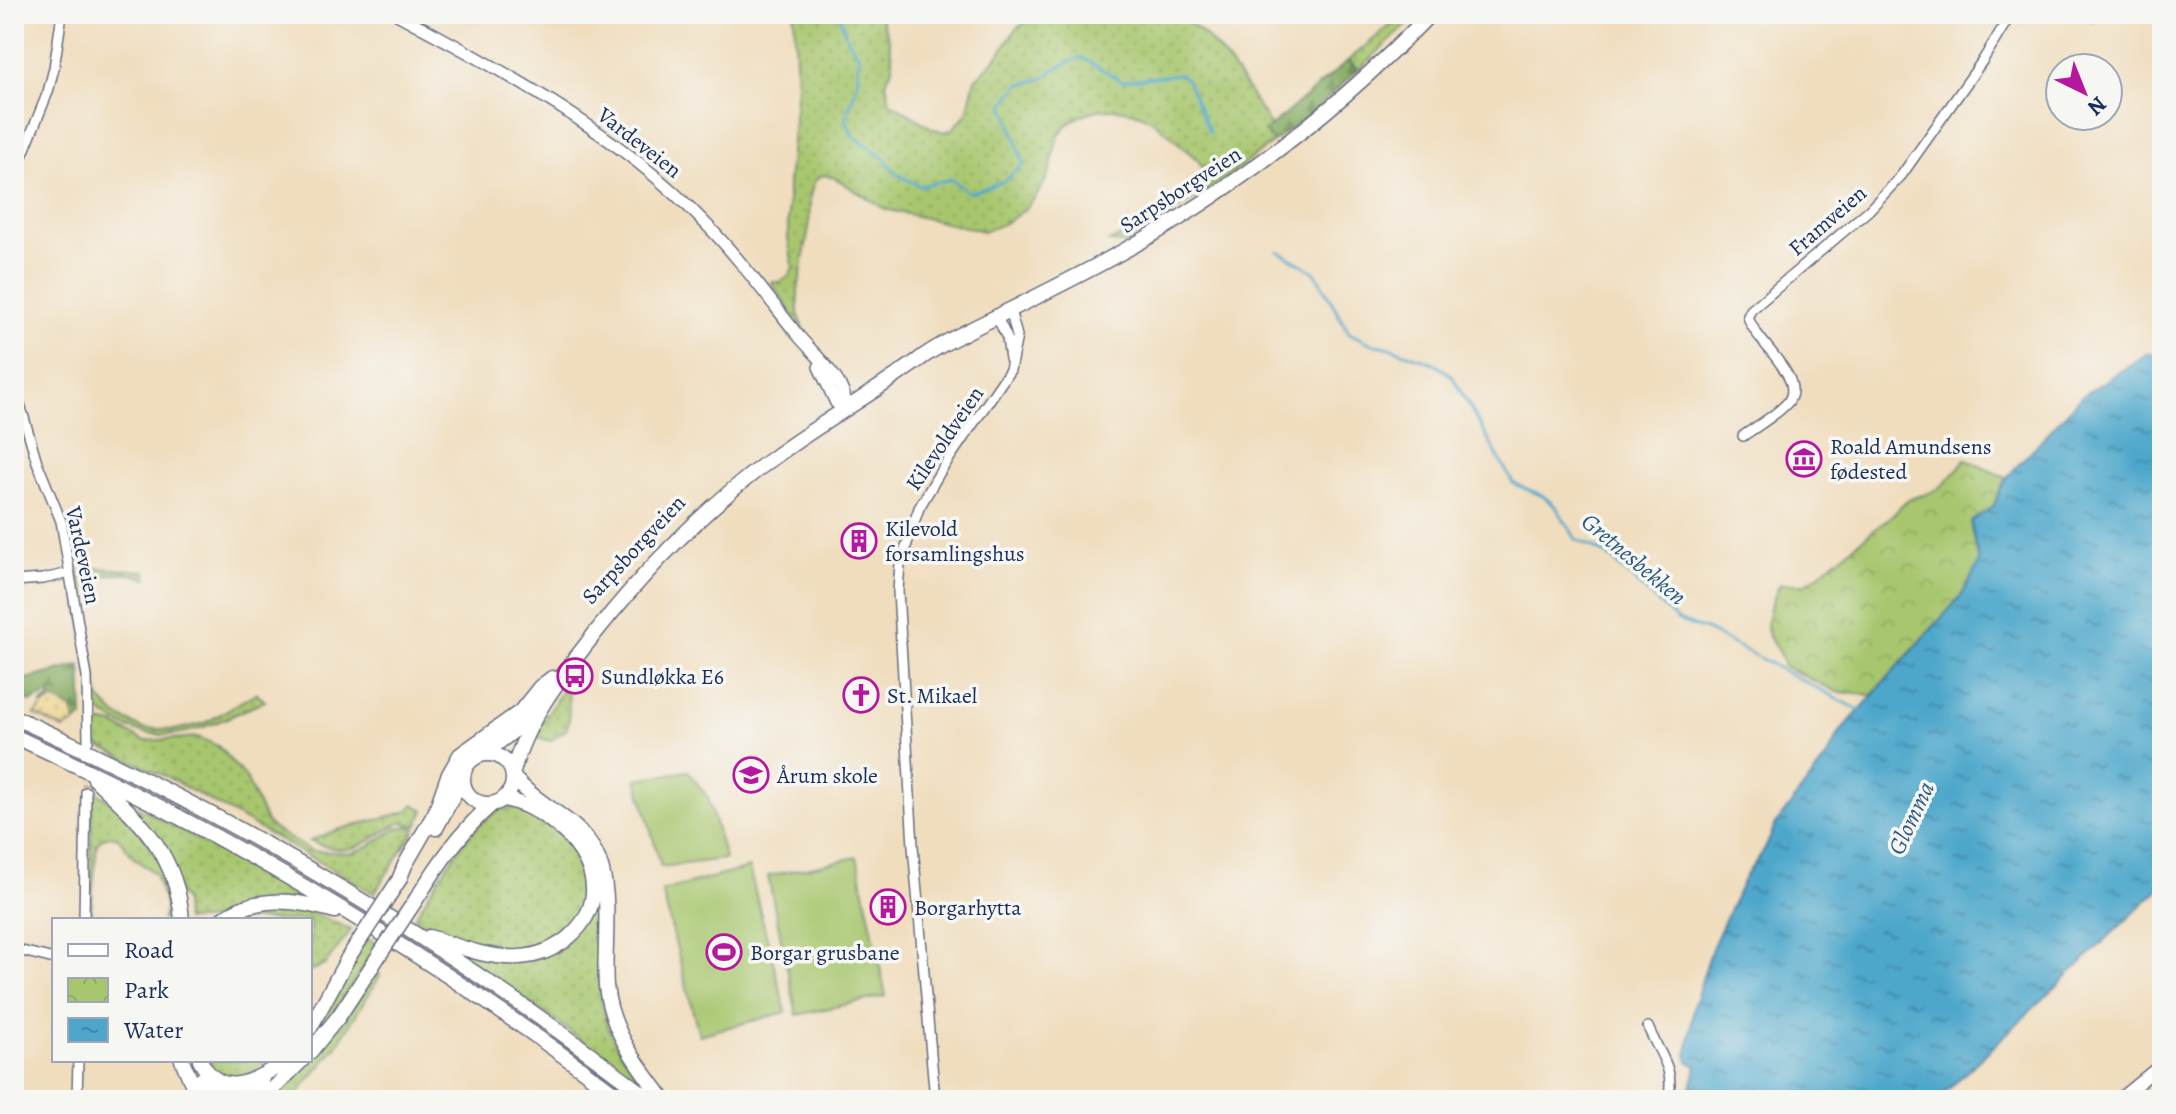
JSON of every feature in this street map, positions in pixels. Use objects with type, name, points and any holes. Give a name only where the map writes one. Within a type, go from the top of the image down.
[{"type":"highway","name":"Sarpsborgveien","points":[[485,753],[512,732],[637,573],[689,518],[768,450],[923,357],[1131,247],[1227,187],[1352,89],[1430,14]]},
{"type":"highway","name":"Sarpsborgveien","points":[[513,774],[529,728],[560,679],[649,570],[699,519],[747,477],[843,403]]},
{"type":"highway","points":[[399,880],[435,813],[460,755],[520,712],[540,687],[552,678]]},
{"type":"highway","points":[[14,717],[198,808],[296,862],[410,931],[535,1015],[651,1100]]},
{"type":"highway","points":[[14,736],[215,837],[352,916],[484,1001],[623,1100]]},
{"type":"highway","points":[[312,1024],[348,958],[440,823],[466,765],[471,759],[485,753],[499,756],[520,785],[575,826],[596,854],[604,882],[606,986],[610,1010],[625,1046],[664,1100]]},
{"type":"highway","points":[[83,768],[142,824],[157,844],[175,881],[182,918]]},
{"type":"highway","points":[[312,1050],[339,1016],[451,847],[511,789],[513,774]]},
{"type":"highway","points":[[410,931],[480,952],[518,957],[555,947],[583,922],[592,894],[592,880],[584,854],[565,830],[528,805],[478,802],[472,799],[462,779]]},
{"type":"highway","points":[[224,918],[245,905],[270,901],[307,905],[352,916]]},
{"type":"highway","points":[[183,1062],[199,1100]]},
{"type":"highway","points":[[193,1062],[200,1076],[225,1100]]},
{"type":"highway","points":[[201,1062],[214,1079],[229,1085],[252,1081],[284,1062]]},
{"type":"highway","points":[[236,1100],[266,1080],[285,1062]]},
{"type":"highway","points":[[262,1100],[300,1062]]},
{"type":"main road","name":"Vardeveien","points":[[397,14],[546,99],[615,144],[661,181],[722,241],[836,380],[843,403]]},
{"type":"main road","points":[[2118,1100],[2162,1064]]},
{"type":"street","points":[[14,176],[48,92],[62,14]]},
{"type":"street","name":"Framveien","points":[[1743,436],[1787,403],[1792,394],[1789,376],[1752,329],[1748,316],[1751,310],[1869,210],[1901,176],[1983,60],[2011,14]]},
{"type":"street","points":[[1004,313],[1010,370]]},
{"type":"street","name":"Kilevoldveien","points":[[935,1100],[908,783],[898,591],[900,564],[925,496],[1010,370],[1017,336],[1004,313]]},
{"type":"street","name":"Vardeveien","points":[[14,384],[18,409],[61,521],[87,677],[88,741]]},
{"type":"street","points":[[14,581],[70,573]]},
{"type":"street","points":[[84,918],[86,792]]},
{"type":"street","points":[[14,949],[52,958]]},
{"type":"street","points":[[1648,1027],[1670,1069],[1672,1086],[1668,1100]]},
{"type":"street","points":[[77,1100],[78,1062]]},
{"type":"green space","points":[[794,14],[879,14],[889,39],[893,66],[886,82],[890,102],[944,132],[953,129],[967,113],[975,79],[998,56],[1016,29],[1035,16],[1176,15],[1204,35],[1230,64],[1271,127],[1265,132],[1273,142],[1222,181],[1126,243],[1109,242],[1134,230],[1201,180],[1203,169],[1198,160],[1157,124],[1129,111],[1091,112],[1070,123],[1059,136],[1047,179],[1034,199],[1006,223],[983,231],[885,209],[833,177],[822,175],[815,180],[810,196],[809,227],[798,290],[798,313],[807,336],[771,282],[780,282],[789,276],[793,267],[788,238],[788,184],[797,86]]},
{"type":"green space","points":[[1403,14],[1419,14],[1358,70],[1349,60]]},
{"type":"green space","points":[[1349,60],[1358,70],[1315,110],[1273,142],[1264,132]]},
{"type":"green space","points":[[1965,459],[2006,478],[1993,507],[1971,522],[1979,563],[1962,595],[1872,695],[1837,692],[1784,666],[1767,630],[1770,610],[1780,584],[1804,584],[1814,578],[1906,502],[1943,485]]},
{"type":"green space","points":[[96,568],[146,571],[147,579],[130,574],[103,576],[82,592],[99,698],[117,716],[144,729],[175,730],[205,723],[256,693],[265,701],[201,728],[160,735],[119,724],[96,709],[75,581],[76,573],[80,571],[80,580],[95,578]]},
{"type":"green space","points":[[81,665],[83,718],[76,722],[71,710],[50,701],[41,704],[51,697],[49,694],[30,702],[24,697],[16,698],[14,682]]},
{"type":"green space","points":[[568,681],[569,720],[566,730],[550,741],[534,736]]},
{"type":"green space","points":[[99,722],[114,725],[144,741],[198,737],[218,746],[246,778],[266,822],[311,851],[352,853],[397,828],[409,826],[416,829],[374,893],[171,779],[94,744],[93,730]]},
{"type":"green space","points":[[688,771],[708,798],[725,859],[661,867],[637,779]]},
{"type":"green space","points":[[92,790],[132,820],[169,874],[176,918],[163,918],[166,908],[155,874],[134,858],[118,838],[111,836],[97,844],[90,918]]},
{"type":"green space","points":[[126,800],[306,900],[222,914],[217,918],[185,918],[184,901]]},
{"type":"green space","points":[[414,804],[424,810],[417,826],[402,822],[349,849],[326,847],[310,841],[337,830],[406,812]]},
{"type":"green space","points":[[515,808],[555,830],[575,850],[584,870],[586,889],[583,907],[574,923],[562,936],[545,946],[506,952],[458,940],[414,918],[473,832],[498,811]]},
{"type":"green space","points":[[857,857],[886,996],[797,1015],[768,876]]},
{"type":"green space","name":"Borgar grusbane","points":[[749,868],[786,1012],[699,1035],[662,891]]},
{"type":"green space","points":[[265,906],[311,912],[351,930],[325,965],[312,970],[312,918],[234,918]]},
{"type":"green space","points":[[593,907],[598,908],[600,983],[608,1026],[621,1051],[649,1088],[457,951],[535,960]]},
{"type":"green space","points":[[367,938],[378,945],[312,1043],[312,1032]]},
{"type":"green space","points":[[378,970],[380,976],[336,1047],[293,1100],[269,1100],[306,1062],[312,1062],[312,1055],[342,1024]]},
{"type":"green space","points":[[265,1062],[255,1072],[230,1080],[206,1064]]},
{"type":"sand","points":[[55,700],[71,709],[76,722],[64,729],[35,715],[44,705]]},
{"type":"water","name":"Glomma","points":[[2148,353],[2162,354],[2162,886],[1937,1100],[1687,1100],[1697,1066],[1689,1062],[1687,1054],[1694,1005],[1712,948],[1746,875],[1765,849],[1776,824],[1826,758],[1840,732],[1962,595],[1979,563],[1971,522],[1993,507],[2006,478],[2082,396]]},
{"type":"waterway","name":"Gretnesbekken","points":[[839,14],[847,39],[859,55],[857,85],[846,118],[852,135],[884,158],[897,174],[920,186],[951,179],[970,193],[1004,181],[1024,164],[1004,104],[1019,85],[1045,78],[1053,70],[1081,57],[1122,81],[1180,74],[1187,80],[1210,133]]},
{"type":"waterway","name":"Gretnesbekken","points":[[1278,251],[1315,272],[1349,333],[1372,344],[1434,363],[1452,376],[1513,483],[1543,496],[1556,507],[1576,539],[1606,554],[1677,620],[1708,631],[1861,711]]},
{"type":"tunnel","points":[[86,792],[88,747]]},
{"type":"place","name":"Roald Amundsens fødested","points":[[1804,459]]},
{"type":"place","name":"Kilevold forsamlingshus","points":[[859,541]]},
{"type":"place","name":"Sundløkka E6","points":[[575,676]]},
{"type":"place","name":"St. Mikael","points":[[861,695]]},
{"type":"place","name":"Årum skole","points":[[751,775]]},
{"type":"place","name":"Borgarhytta","points":[[888,907]]},
{"type":"place","name":"Borgar grusbane","points":[[724,952]]}]
